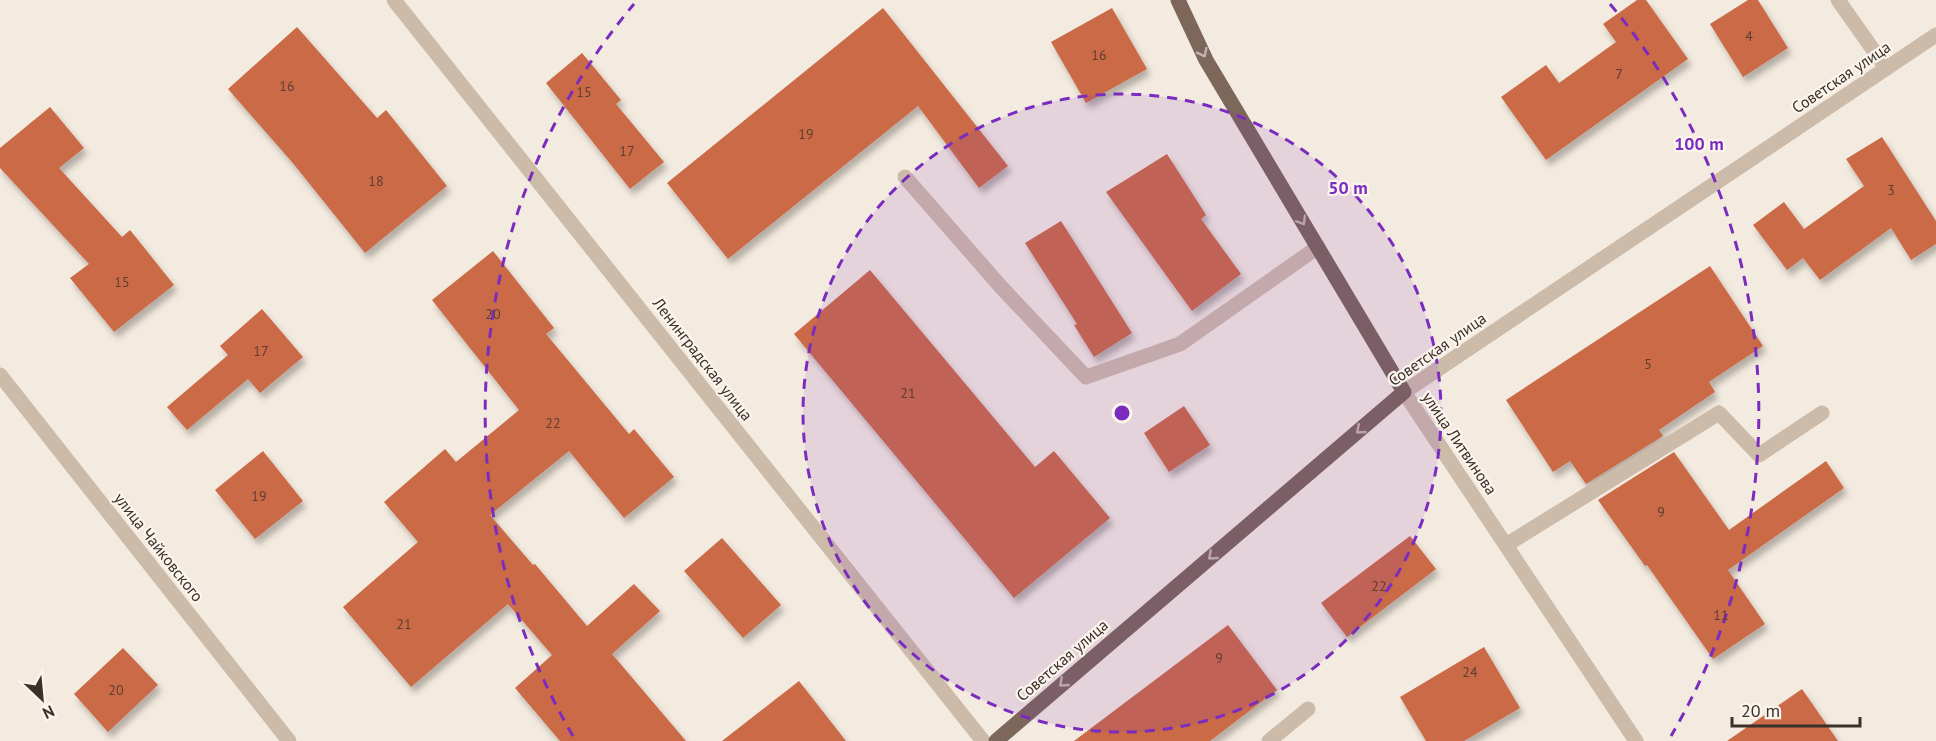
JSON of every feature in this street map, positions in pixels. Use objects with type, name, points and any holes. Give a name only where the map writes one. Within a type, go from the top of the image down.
[{"type":"main road","name":"улица Литвинова","points":[[1178,0],[1206,60],[1404,392]]},
{"type":"main road","name":"Советская улица","points":[[996,741],[1404,392]]},
{"type":"street","name":"Ленинградская улица","points":[[394,0],[983,741]]},
{"type":"street","points":[[1838,0],[1886,68]]},
{"type":"street","name":"Советская улица","points":[[1404,392],[1936,35]]},
{"type":"street","points":[[905,177],[1001,287],[1086,377],[1180,344],[1318,247]]},
{"type":"street","name":"улица Чайковского","points":[[0,375],[289,741]]},
{"type":"street","name":"улица Литвинова","points":[[1404,392],[1636,741]]},
{"type":"street","points":[[1506,545],[1719,413],[1759,455],[1822,413]]},
{"type":"street","points":[[1269,741],[1308,709]]},
{"type":"building","points":[[1637,0],[1646,0],[1688,59],[1546,160],[1501,97],[1546,65],[1559,83],[1616,42],[1603,24]]},
{"type":"building","points":[[1748,0],[1758,0],[1788,48],[1743,77],[1710,24]]},
{"type":"building","points":[[883,8],[1008,166],[979,188],[918,106],[728,259],[667,183]]},
{"type":"building","points":[[1112,8],[1147,69],[1086,103],[1051,42]]},
{"type":"building","points":[[297,27],[377,118],[386,110],[447,186],[365,253],[292,162],[228,89]]},
{"type":"building","points":[[582,53],[621,100],[616,104],[664,162],[630,189],[546,83]]},
{"type":"building","points":[[50,107],[84,148],[59,168],[122,237],[130,230],[174,285],[114,332],[70,278],[89,264],[0,168],[0,148]]},
{"type":"building","points":[[1882,137],[1936,221],[1936,244],[1911,260],[1891,228],[1820,280],[1803,258],[1787,270],[1753,225],[1784,202],[1804,229],[1864,186],[1846,159]]},
{"type":"building","points":[[1167,154],[1206,215],[1201,219],[1241,274],[1192,311],[1106,192]]},
{"type":"building","points":[[1061,221],[1132,333],[1094,357],[1074,325],[1077,324],[1025,243]]},
{"type":"building","points":[[493,251],[554,328],[546,334],[629,434],[634,429],[674,477],[624,518],[569,451],[490,515],[587,626],[634,584],[660,611],[612,654],[686,741],[560,741],[515,688],[552,655],[508,604],[411,687],[343,607],[418,542],[384,502],[445,449],[456,462],[519,410],[432,300]]},
{"type":"building","points":[[1710,266],[1763,346],[1709,382],[1715,392],[1659,430],[1663,436],[1586,484],[1570,461],[1553,472],[1506,400]]},
{"type":"building","points":[[870,270],[1035,467],[1054,451],[1110,518],[1014,598],[794,334]]},
{"type":"building","points":[[262,309],[303,357],[260,393],[248,379],[187,430],[167,407],[228,355],[220,346]]},
{"type":"building","points":[[1184,406],[1210,445],[1169,472],[1144,433]]},
{"type":"building","points":[[263,451],[303,501],[255,539],[215,490]]},
{"type":"building","points":[[1674,452],[1729,530],[1826,461],[1844,488],[1728,570],[1765,624],[1713,659],[1598,500]]},
{"type":"building","points":[[1410,536],[1436,569],[1347,637],[1321,603]]},
{"type":"building","points":[[722,538],[781,605],[743,638],[684,571]]},
{"type":"building","points":[[1228,625],[1277,690],[1210,741],[1074,741]]},
{"type":"building","points":[[1484,647],[1520,708],[1464,741],[1426,741],[1400,697]]},
{"type":"building","points":[[123,648],[158,685],[108,732],[74,694]]},
{"type":"building","points":[[799,681],[846,741],[722,741]]},
{"type":"building","points":[[1802,689],[1838,741],[1727,741]]}]
